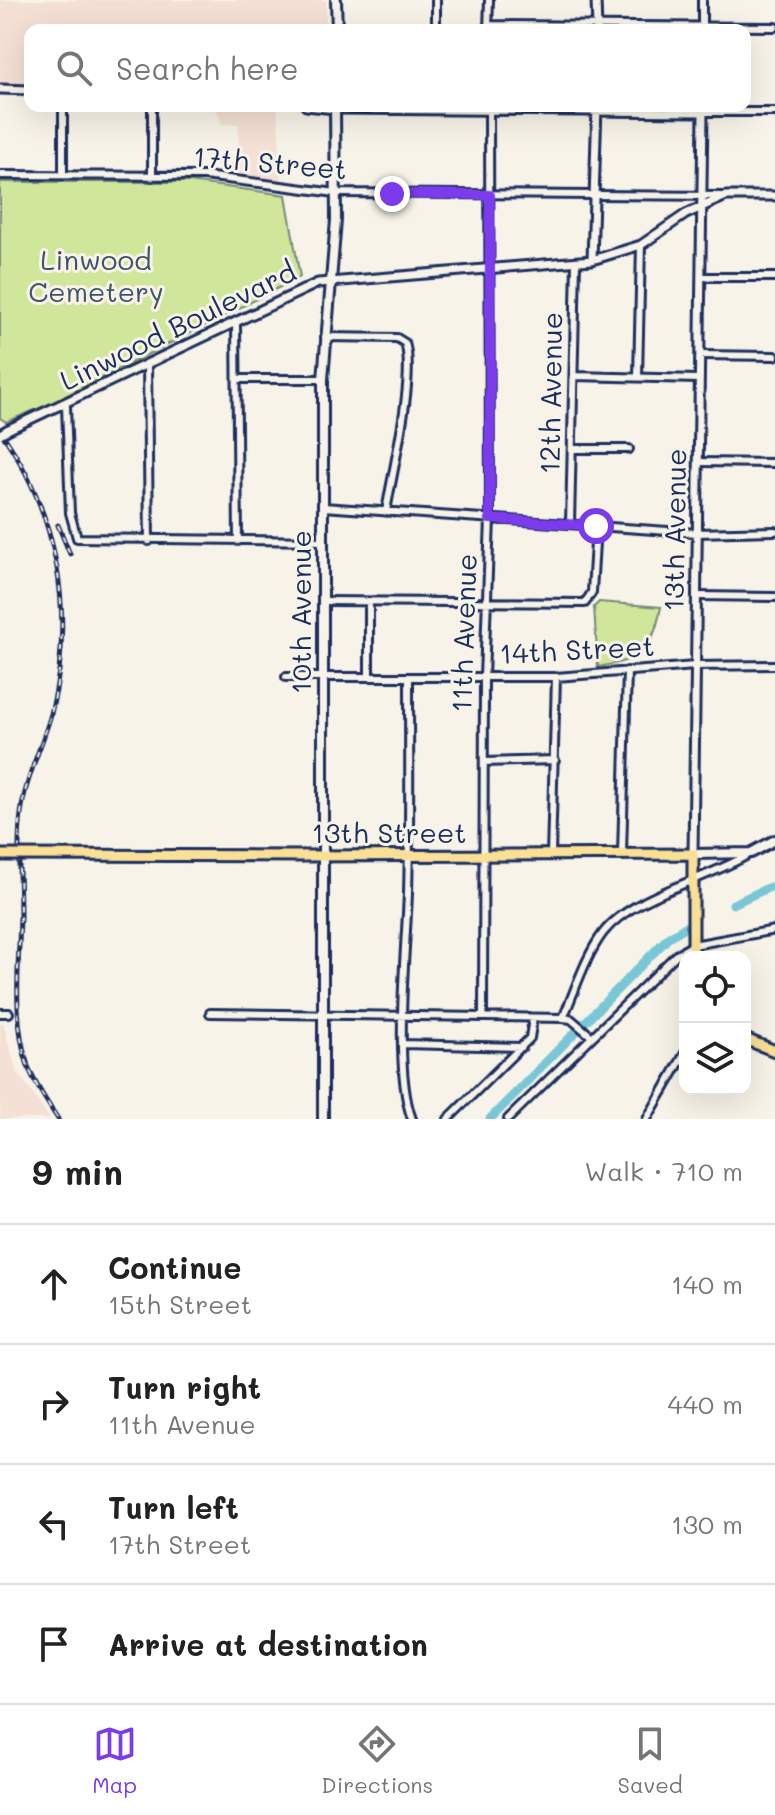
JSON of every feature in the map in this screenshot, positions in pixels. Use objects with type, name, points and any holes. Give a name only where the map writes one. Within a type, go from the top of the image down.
[{"type":"main road","points":[[336,0],[337,24]]},
{"type":"main road","name":"10th Avenue","points":[[323,1119],[323,379],[336,193],[335,112]]},
{"type":"main road","name":"13th Street","points":[[0,855],[751,853],[775,840]]},
{"type":"main road","points":[[693,854],[693,951]]},
{"type":"main road","points":[[751,1041],[775,1051]]},
{"type":"street","points":[[436,0],[436,24]]},
{"type":"street","points":[[488,24],[489,0]]},
{"type":"street","points":[[596,0],[597,24]]},
{"type":"street","points":[[702,0],[702,24]]},
{"type":"street","points":[[751,27],[775,27]]},
{"type":"street","points":[[0,89],[24,90]]},
{"type":"street","points":[[751,111],[775,112]]},
{"type":"street","points":[[63,112],[63,175]]},
{"type":"street","points":[[152,112],[152,177]]},
{"type":"street","name":"11th Avenue","points":[[483,1017],[484,677],[490,519],[489,112]]},
{"type":"street","points":[[592,260],[597,112]]},
{"type":"street","name":"13th Avenue","points":[[693,854],[703,112]]},
{"type":"street","name":"17th Street","points":[[0,175],[204,176],[336,193],[775,196]]},
{"type":"street","points":[[702,207],[726,196]]},
{"type":"street","name":"Linwood Boulevard","points":[[4,432],[66,406],[306,287],[330,280],[592,260],[641,245],[702,207]]},
{"type":"street","points":[[638,377],[641,245]]},
{"type":"street","name":"12th Avenue","points":[[570,524],[576,263]]},
{"type":"street","points":[[701,277],[775,277]]},
{"type":"street","points":[[236,322],[239,379],[238,541]]},
{"type":"street","points":[[325,337],[397,338],[405,343],[408,365],[386,512]]},
{"type":"street","points":[[700,355],[775,356]]},
{"type":"street","points":[[147,365],[149,541]]},
{"type":"street","points":[[574,376],[699,379]]},
{"type":"street","points":[[239,379],[323,379]]},
{"type":"street","points":[[66,406],[72,527],[77,538],[322,541]]},
{"type":"street","points":[[572,449],[629,449]]},
{"type":"street","points":[[698,462],[775,463]]},
{"type":"street","points":[[323,507],[697,533],[775,531]]},
{"type":"street","points":[[323,601],[588,602],[592,592],[596,526]]},
{"type":"street","points":[[696,596],[775,597]]},
{"type":"street","points":[[369,602],[369,677]]},
{"type":"street","name":"14th Street","points":[[286,677],[556,677],[695,666],[775,665]]},
{"type":"street","points":[[622,854],[627,671]]},
{"type":"street","points":[[409,677],[409,856],[403,1016],[405,1091],[412,1119]]},
{"type":"street","points":[[551,855],[556,677]]},
{"type":"street","points":[[484,762],[555,760]]},
{"type":"street","points":[[563,1018],[602,933],[623,915],[751,853]]},
{"type":"street","points":[[508,1119],[657,972],[693,945],[775,930]]},
{"type":"street","points":[[0,1013],[9,1013]]},
{"type":"street","points":[[210,1013],[563,1018],[579,1024],[591,1036]]},
{"type":"street","points":[[448,1119],[522,1047],[534,1030],[533,1018]]},
{"type":"street","points":[[404,1044],[522,1047]]},
{"type":"street","points":[[647,1119],[679,1063]]},
{"type":"shaded area","points":[[0,0],[326,0],[326,24],[24,24],[24,85],[0,84]]},
{"type":"shaded area","points":[[217,112],[277,112],[282,184],[240,179],[238,124],[222,124]]},
{"type":"shaded area","points":[[0,1023],[3,1023],[16,1070],[50,1119],[0,1119]]},
{"type":"green space","name":"Linwood Cemetery","points":[[0,182],[189,182],[286,195],[300,277],[54,402],[6,422],[0,418]]},
{"type":"green space","points":[[599,602],[661,607],[654,634],[643,650],[625,661],[598,667],[594,607]]},
{"type":"waterway","points":[[733,904],[770,887]]},
{"type":"waterway","points":[[490,1119],[669,937],[685,927]]},
{"type":"railway","points":[[0,431],[36,496],[57,566],[61,603],[58,677],[51,714],[29,779],[21,815],[18,992],[20,1030],[28,1066],[58,1119]]},
{"type":"railway","points":[[58,525],[70,554]]},
{"type":"route","points":[[392,194],[490,195],[490,519],[596,526]]}]
